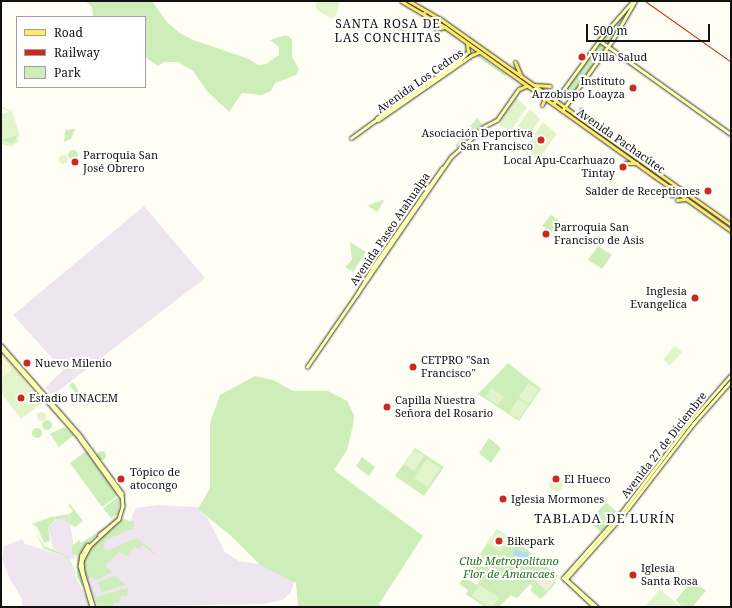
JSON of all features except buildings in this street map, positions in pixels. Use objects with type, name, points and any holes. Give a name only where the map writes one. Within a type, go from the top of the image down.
[{"type":"main road","name":"Avenida Pachacútec","points":[[401,1],[462,37],[467,43],[527,86],[589,125],[687,199],[731,230]]},
{"type":"main road","name":"Avenida Pachacútec","points":[[409,1],[522,77],[554,103]]},
{"type":"main road","points":[[424,14],[426,24]]},
{"type":"main road","points":[[436,29],[445,27]]},
{"type":"main road","points":[[467,43],[468,52]]},
{"type":"main road","points":[[472,55],[479,52]]},
{"type":"main road","points":[[515,62],[522,77]]},
{"type":"main road","points":[[533,85],[550,86]]},
{"type":"main road","points":[[519,89],[527,86]]},
{"type":"main road","points":[[542,105],[545,98]]},
{"type":"main road","name":"Avenida Pachacútec","points":[[563,109],[637,163],[645,167]]},
{"type":"main road","points":[[581,110],[589,125]]},
{"type":"main road","points":[[626,163],[637,163]]},
{"type":"main road","name":"Avenida Pachacútec","points":[[668,184],[730,224]]},
{"type":"main road","points":[[668,184],[672,196]]},
{"type":"main road","points":[[677,200],[687,199]]},
{"type":"street","points":[[554,103],[599,40],[634,1]]},
{"type":"street","points":[[563,109],[608,47],[634,1]]},
{"type":"street","points":[[599,40],[731,134]]},
{"type":"street","name":"Avenida Los Cedros","points":[[351,138],[468,52]]},
{"type":"street","points":[[465,55],[468,58]]},
{"type":"street","name":"Avenida Los Cedros","points":[[376,120],[472,55]]},
{"type":"street","name":"Avenida Paseo Atahualpa","points":[[307,367],[353,302],[372,268],[440,169],[444,168],[458,149],[484,126],[497,120],[519,89]]},
{"type":"street","points":[[1,345],[42,393]]},
{"type":"street","points":[[1,348],[88,446],[122,496],[119,519],[90,546],[82,561],[83,572],[93,607]]},
{"type":"street","name":"Avenida 27 de Diciembre","points":[[595,607],[564,579],[623,515],[700,413],[731,375]]},
{"type":"street","name":"Avenida 27 de Diciembre","points":[[700,413],[731,381]]},
{"type":"shaded area","points":[[144,206],[205,278],[53,395],[45,388],[63,370],[13,315]]},
{"type":"shaded area","points":[[158,505],[197,507],[207,517],[225,552],[239,561],[272,566],[292,575],[294,583],[291,592],[283,600],[263,604],[98,607],[84,572],[84,555],[96,541],[121,518],[130,521],[136,508]]},
{"type":"shaded area","points":[[69,514],[75,558],[71,560],[65,556],[91,607],[22,607],[22,599],[10,579],[2,559],[4,546],[22,539],[25,544],[64,556],[53,548],[48,527],[56,520],[56,516]]},
{"type":"shaded area","points":[[537,576],[543,581],[546,577],[556,579],[547,591],[534,580]]},
{"type":"green space","points":[[85,1],[152,1],[167,22],[180,33],[193,40],[249,59],[258,65],[266,64],[279,55],[279,47],[270,40],[286,35],[292,39],[292,57],[299,69],[296,75],[275,83],[271,91],[262,95],[242,93],[229,112],[207,91],[193,71],[178,62],[164,62],[158,66],[146,58],[146,16],[93,16],[92,7]]},
{"type":"green space","points":[[316,1],[340,1],[336,16],[332,19],[320,12],[316,8]]},
{"type":"green space","points":[[625,14],[614,33],[609,43],[603,38]]},
{"type":"green space","points":[[392,24],[413,33],[414,33],[406,40]]},
{"type":"green space","points":[[598,44],[603,46],[605,51],[603,56],[598,58],[593,56],[591,51],[593,46]]},
{"type":"green space","points":[[477,54],[506,75],[505,76],[475,55]]},
{"type":"green space","points":[[589,57],[595,63],[569,99],[563,93]]},
{"type":"green space","name":"Asociación Deportiva San Francisco","points":[[516,98],[527,107],[511,131],[500,125],[500,121]]},
{"type":"green space","points":[[1,106],[12,111],[19,133],[18,142],[11,147],[1,144],[1,140],[1,114],[10,112],[1,108]],"holes":[[[17,135],[16,141],[11,144],[1,140]]]},
{"type":"green space","name":"Asociación Deportiva San Francisco","points":[[530,109],[540,119],[524,143],[513,133]]},
{"type":"green space","points":[[477,118],[483,125],[457,148],[455,146]]},
{"type":"green space","name":"Asociación Deportiva San Francisco","points":[[543,122],[557,134],[539,159],[536,159],[527,146]]},
{"type":"green space","points":[[75,129],[71,139],[64,142],[65,130]]},
{"type":"green space","points":[[17,135],[16,141],[11,144],[1,140]]},
{"type":"green space","points":[[71,150],[75,150],[77,151],[77,159],[71,160],[68,157],[68,153]]},
{"type":"green space","points":[[63,154],[68,159],[63,164],[58,159]]},
{"type":"green space","points":[[385,199],[377,212],[368,206],[369,205]]},
{"type":"green space","points":[[551,215],[563,223],[555,234],[542,226]]},
{"type":"green space","points":[[350,242],[366,252],[353,272],[345,267],[352,260]]},
{"type":"green space","points":[[598,246],[612,255],[602,269],[588,260]]},
{"type":"green space","points":[[674,346],[682,352],[670,366],[663,360]]},
{"type":"green space","points":[[1,353],[14,368],[1,377]]},
{"type":"green space","points":[[508,363],[541,389],[519,421],[478,394]]},
{"type":"green space","name":"Estadio UNACEM","points":[[14,368],[42,403],[21,419],[1,393],[1,378]]},
{"type":"green space","points":[[255,376],[273,380],[293,391],[328,391],[347,401],[354,415],[353,425],[347,450],[334,470],[423,536],[379,604],[382,607],[298,607],[296,583],[260,565],[231,536],[198,509],[210,488],[210,423],[220,395]]},
{"type":"green space","points":[[73,382],[88,405],[86,407],[69,385]]},
{"type":"green space","points":[[529,383],[539,390],[529,404],[519,397]]},
{"type":"green space","points":[[491,388],[504,397],[498,405],[486,397]]},
{"type":"green space","points":[[518,399],[528,405],[519,419],[509,413]]},
{"type":"green space","points":[[39,412],[43,412],[45,416],[43,420],[39,420],[37,418],[37,414]]},
{"type":"green space","points":[[45,420],[49,420],[51,421],[51,429],[45,430],[42,427],[42,423]]},
{"type":"green space","points":[[64,427],[74,435],[59,447],[50,434]]},
{"type":"green space","points":[[37,428],[42,433],[37,438],[32,433]]},
{"type":"green space","points":[[489,438],[501,448],[491,463],[479,453]]},
{"type":"green space","points":[[415,448],[444,467],[424,496],[395,476]]},
{"type":"green space","points":[[101,450],[106,455],[101,460],[96,455]]},
{"type":"green space","points":[[415,450],[424,456],[414,471],[404,464]]},
{"type":"green space","points":[[86,451],[117,493],[116,497],[102,507],[70,463]]},
{"type":"green space","points":[[362,457],[375,467],[369,476],[356,466]]},
{"type":"green space","points":[[427,459],[440,468],[428,487],[414,478]]},
{"type":"green space","name":"El Hueco","points":[[556,477],[561,479],[563,484],[561,489],[556,491],[551,489],[549,484],[551,479]]},
{"type":"green space","points":[[117,498],[120,499],[118,514],[111,518],[103,508]]},
{"type":"green space","points":[[606,502],[618,513],[601,532],[589,522]]},
{"type":"green space","points":[[70,504],[83,521],[75,527],[70,524],[69,514],[73,511],[68,505]]},
{"type":"green space","points":[[68,515],[69,522],[66,523],[65,518],[56,519],[48,527],[50,541],[44,543],[37,527],[32,524],[20,528],[51,517]]},
{"type":"green space","points":[[114,517],[116,518],[113,522],[90,541],[82,552],[79,566],[83,588],[65,556],[44,549],[36,533],[45,547],[53,549],[68,557],[77,576],[77,557],[74,554],[72,557],[72,536],[73,545],[79,540],[81,543],[107,526]]},
{"type":"green space","points":[[121,519],[134,522],[134,528],[106,540],[103,546],[106,551],[137,538],[154,552],[153,554],[143,545],[139,549],[134,547],[127,556],[119,552],[105,566],[112,572],[97,580],[92,577],[88,579],[84,569],[85,558],[94,544]]},
{"type":"green space","name":"Club Metropolitano Flor de Amancaes","points":[[497,529],[524,547],[558,576],[554,580],[556,583],[540,599],[530,590],[533,587],[530,584],[517,598],[511,595],[499,607],[485,607],[466,594],[468,590],[459,584],[464,577],[477,585],[483,575],[471,567]]},
{"type":"green space","name":"Bikepark","points":[[496,530],[510,538],[500,552],[487,543]]},
{"type":"green space","points":[[115,576],[126,585],[102,592],[98,582]]},
{"type":"green space","points":[[693,580],[706,591],[692,607],[682,607],[676,600]]},
{"type":"green space","points":[[480,585],[499,598],[493,607],[488,607],[472,596]]},
{"type":"green space","points":[[128,588],[127,596],[121,595],[119,603],[114,603],[112,607],[99,607],[95,597]]},
{"type":"green space","points":[[660,589],[680,607],[645,607]]},
{"type":"water","points":[[516,550],[528,553],[529,559],[525,560],[514,555],[513,552]]},
{"type":"railway","points":[[645,1],[731,62]]},
{"type":"place","name":"Villa Salud","points":[[582,57]]},
{"type":"place","name":"Instituto Arzobispo Loayza","points":[[633,88]]},
{"type":"place","name":"Asociación Deportiva San Francisco","points":[[541,140]]},
{"type":"place","name":"Parroquia San José Obrero","points":[[75,162]]},
{"type":"place","name":"Local Apu-Ccarhuazo Tintay","points":[[623,167]]},
{"type":"place","name":"Salder de Receptiones","points":[[708,191]]},
{"type":"place","name":"Parroquia San Francisco de Asis","points":[[546,234]]},
{"type":"place","name":"Inglesia Evangelica","points":[[695,298]]},
{"type":"place","name":"Nuevo Milenio","points":[[27,363]]},
{"type":"place","name":"CETPRO \"San Francisco\"","points":[[413,367]]},
{"type":"place","name":"Estadio UNACEM","points":[[21,398]]},
{"type":"place","name":"Capilla Nuestra Señora del Rosario","points":[[387,407]]},
{"type":"place","name":"Tópico de atocongo","points":[[121,479]]},
{"type":"place","name":"El Hueco","points":[[556,479]]},
{"type":"place","name":"Iglesia Mormones","points":[[503,499]]},
{"type":"place","name":"Bikepark","points":[[499,541]]},
{"type":"place","name":"Iglesia Santa Rosa","points":[[633,575]]},
{"type":"district","name":"SANTA ROSA DE LAS CONCHITAS","points":[[388,31]]},
{"type":"district","name":"TABLADA DE LURÍN","points":[[605,518]]}]
